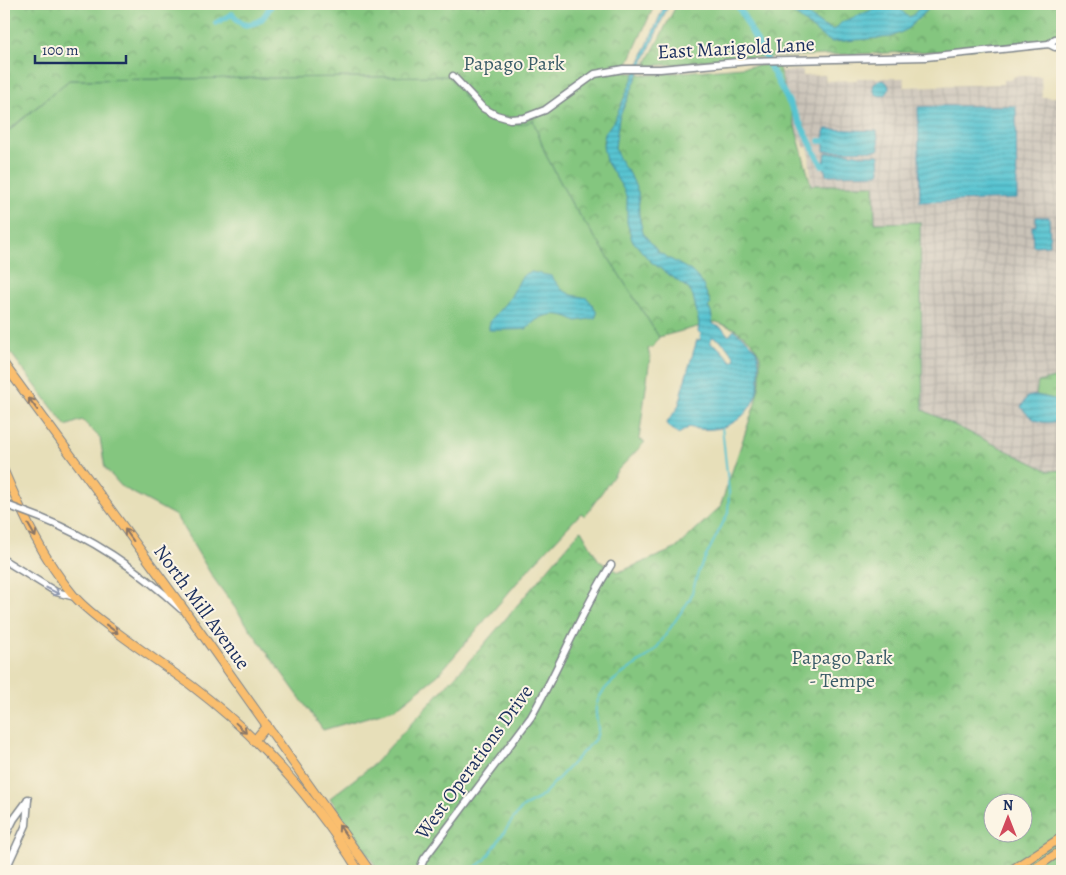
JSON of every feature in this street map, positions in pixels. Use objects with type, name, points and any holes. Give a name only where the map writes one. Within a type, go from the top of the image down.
[{"type":"main road","name":"North Mill Avenue","points":[[4,364],[189,616],[370,871]]},
{"type":"main road","points":[[4,471],[26,521],[57,573],[75,597],[103,622],[211,700],[254,741],[301,789],[359,871]]},
{"type":"main road","points":[[254,741],[267,725]]},
{"type":"main road","points":[[1010,871],[1062,837]]},
{"type":"main road","points":[[1031,871],[1062,850]]},
{"type":"street","name":"East Marigold Lane","points":[[1049,44],[1054,38],[1062,38]]},
{"type":"street","name":"East Marigold Lane","points":[[453,76],[483,108],[496,115],[510,119],[524,118],[545,110],[595,74],[623,69],[660,69],[748,61],[926,57],[1049,44],[1055,47],[1062,46]]},
{"type":"street","points":[[4,504],[79,535],[118,557],[151,582],[189,616]]},
{"type":"street","points":[[4,560],[59,594],[75,597]]},
{"type":"street","name":"West Operations Drive","points":[[419,871],[424,860],[531,717],[611,565]]},
{"type":"street","points":[[4,839],[14,819],[28,799],[26,825],[5,871]]},
{"type":"shaded area","points":[[803,70],[803,76],[825,75],[826,81],[857,80],[857,78],[904,78],[904,87],[1003,84],[1003,80],[1011,80],[1015,76],[1041,76],[1042,97],[1062,97],[1062,471],[1049,471],[923,410],[920,222],[875,223],[874,185],[811,186],[809,151],[807,147],[805,148],[790,121],[794,118],[771,75],[781,74],[782,71]]},
{"type":"green space","name":"Papago Park - Tempe","points":[[4,4],[655,4],[624,72],[648,75],[778,64],[811,185],[874,185],[875,223],[920,222],[923,410],[1049,471],[1062,470],[1062,871],[379,871],[330,798],[374,764],[480,649],[581,530],[599,561],[619,572],[675,549],[720,507],[755,404],[760,381],[760,356],[752,342],[735,329],[716,322],[659,337],[572,204],[546,155],[533,120],[524,124],[516,124],[483,114],[470,103],[449,76],[69,80],[4,134]]},
{"type":"green space","points":[[677,4],[1062,4],[1062,35],[1008,45],[943,51],[715,59],[645,66]]},
{"type":"green space","points":[[449,76],[473,108],[497,120],[522,124],[533,120],[546,155],[572,204],[659,337],[654,346],[648,349],[650,358],[639,439],[645,442],[617,471],[585,516],[581,513],[533,564],[438,675],[395,709],[323,730],[212,576],[176,516],[122,487],[105,468],[100,438],[82,420],[66,426],[4,344],[4,135],[69,80]]},
{"type":"green space","points":[[1062,376],[1062,401],[1036,395],[1038,382]]},
{"type":"water","points":[[665,4],[669,4],[619,118],[615,147],[638,192],[639,216],[643,233],[658,252],[691,271],[702,283],[711,304],[708,307],[713,324],[722,328],[729,336],[734,330],[751,344],[758,355],[758,385],[755,398],[740,418],[729,425],[716,429],[688,427],[678,434],[666,424],[678,407],[697,340],[700,340],[701,333],[698,332],[697,313],[693,296],[689,289],[650,261],[632,240],[627,222],[627,199],[624,190],[606,161],[603,146],[605,133],[615,119]],"holes":[[[712,337],[725,345],[735,358],[732,362],[717,346],[710,343]]]},
{"type":"water","points":[[782,4],[793,4],[823,26],[834,30],[842,22],[887,4],[898,7],[908,17],[912,16],[923,4],[934,4],[906,30],[891,37],[832,42]]},
{"type":"water","points":[[881,80],[887,82],[889,88],[887,94],[881,96],[875,94],[873,88],[875,82]]},
{"type":"water","points":[[1016,106],[1017,199],[920,202],[918,107]]},
{"type":"water","points":[[826,129],[877,131],[879,148],[878,150],[824,151],[824,132]]},
{"type":"water","points":[[846,152],[861,155],[878,155],[880,172],[878,174],[826,175],[824,165],[826,153]]},
{"type":"water","points":[[1036,217],[1049,217],[1050,245],[1033,246],[1032,226],[1036,226]]},
{"type":"water","points":[[531,272],[551,276],[562,290],[572,295],[587,298],[597,314],[595,318],[576,321],[566,316],[550,315],[540,318],[526,329],[489,330],[491,320],[510,298],[521,278]]},
{"type":"water","points":[[1036,395],[1062,401],[1062,420],[1049,423],[1039,421],[1025,412],[1021,407],[1027,397]]},
{"type":"waterway","points":[[216,23],[232,14],[243,25],[254,23],[264,17],[272,4]]},
{"type":"waterway","points":[[737,4],[813,148]]},
{"type":"waterway","points":[[815,153],[822,165],[824,165]]},
{"type":"waterway","points":[[470,871],[486,859],[523,807],[540,798],[595,739],[598,730],[596,708],[601,694],[615,680],[656,649],[690,599],[699,570],[728,513],[729,492],[722,427]]},
{"type":"park label","name":"Papago Park","points":[[514,63]]}]
